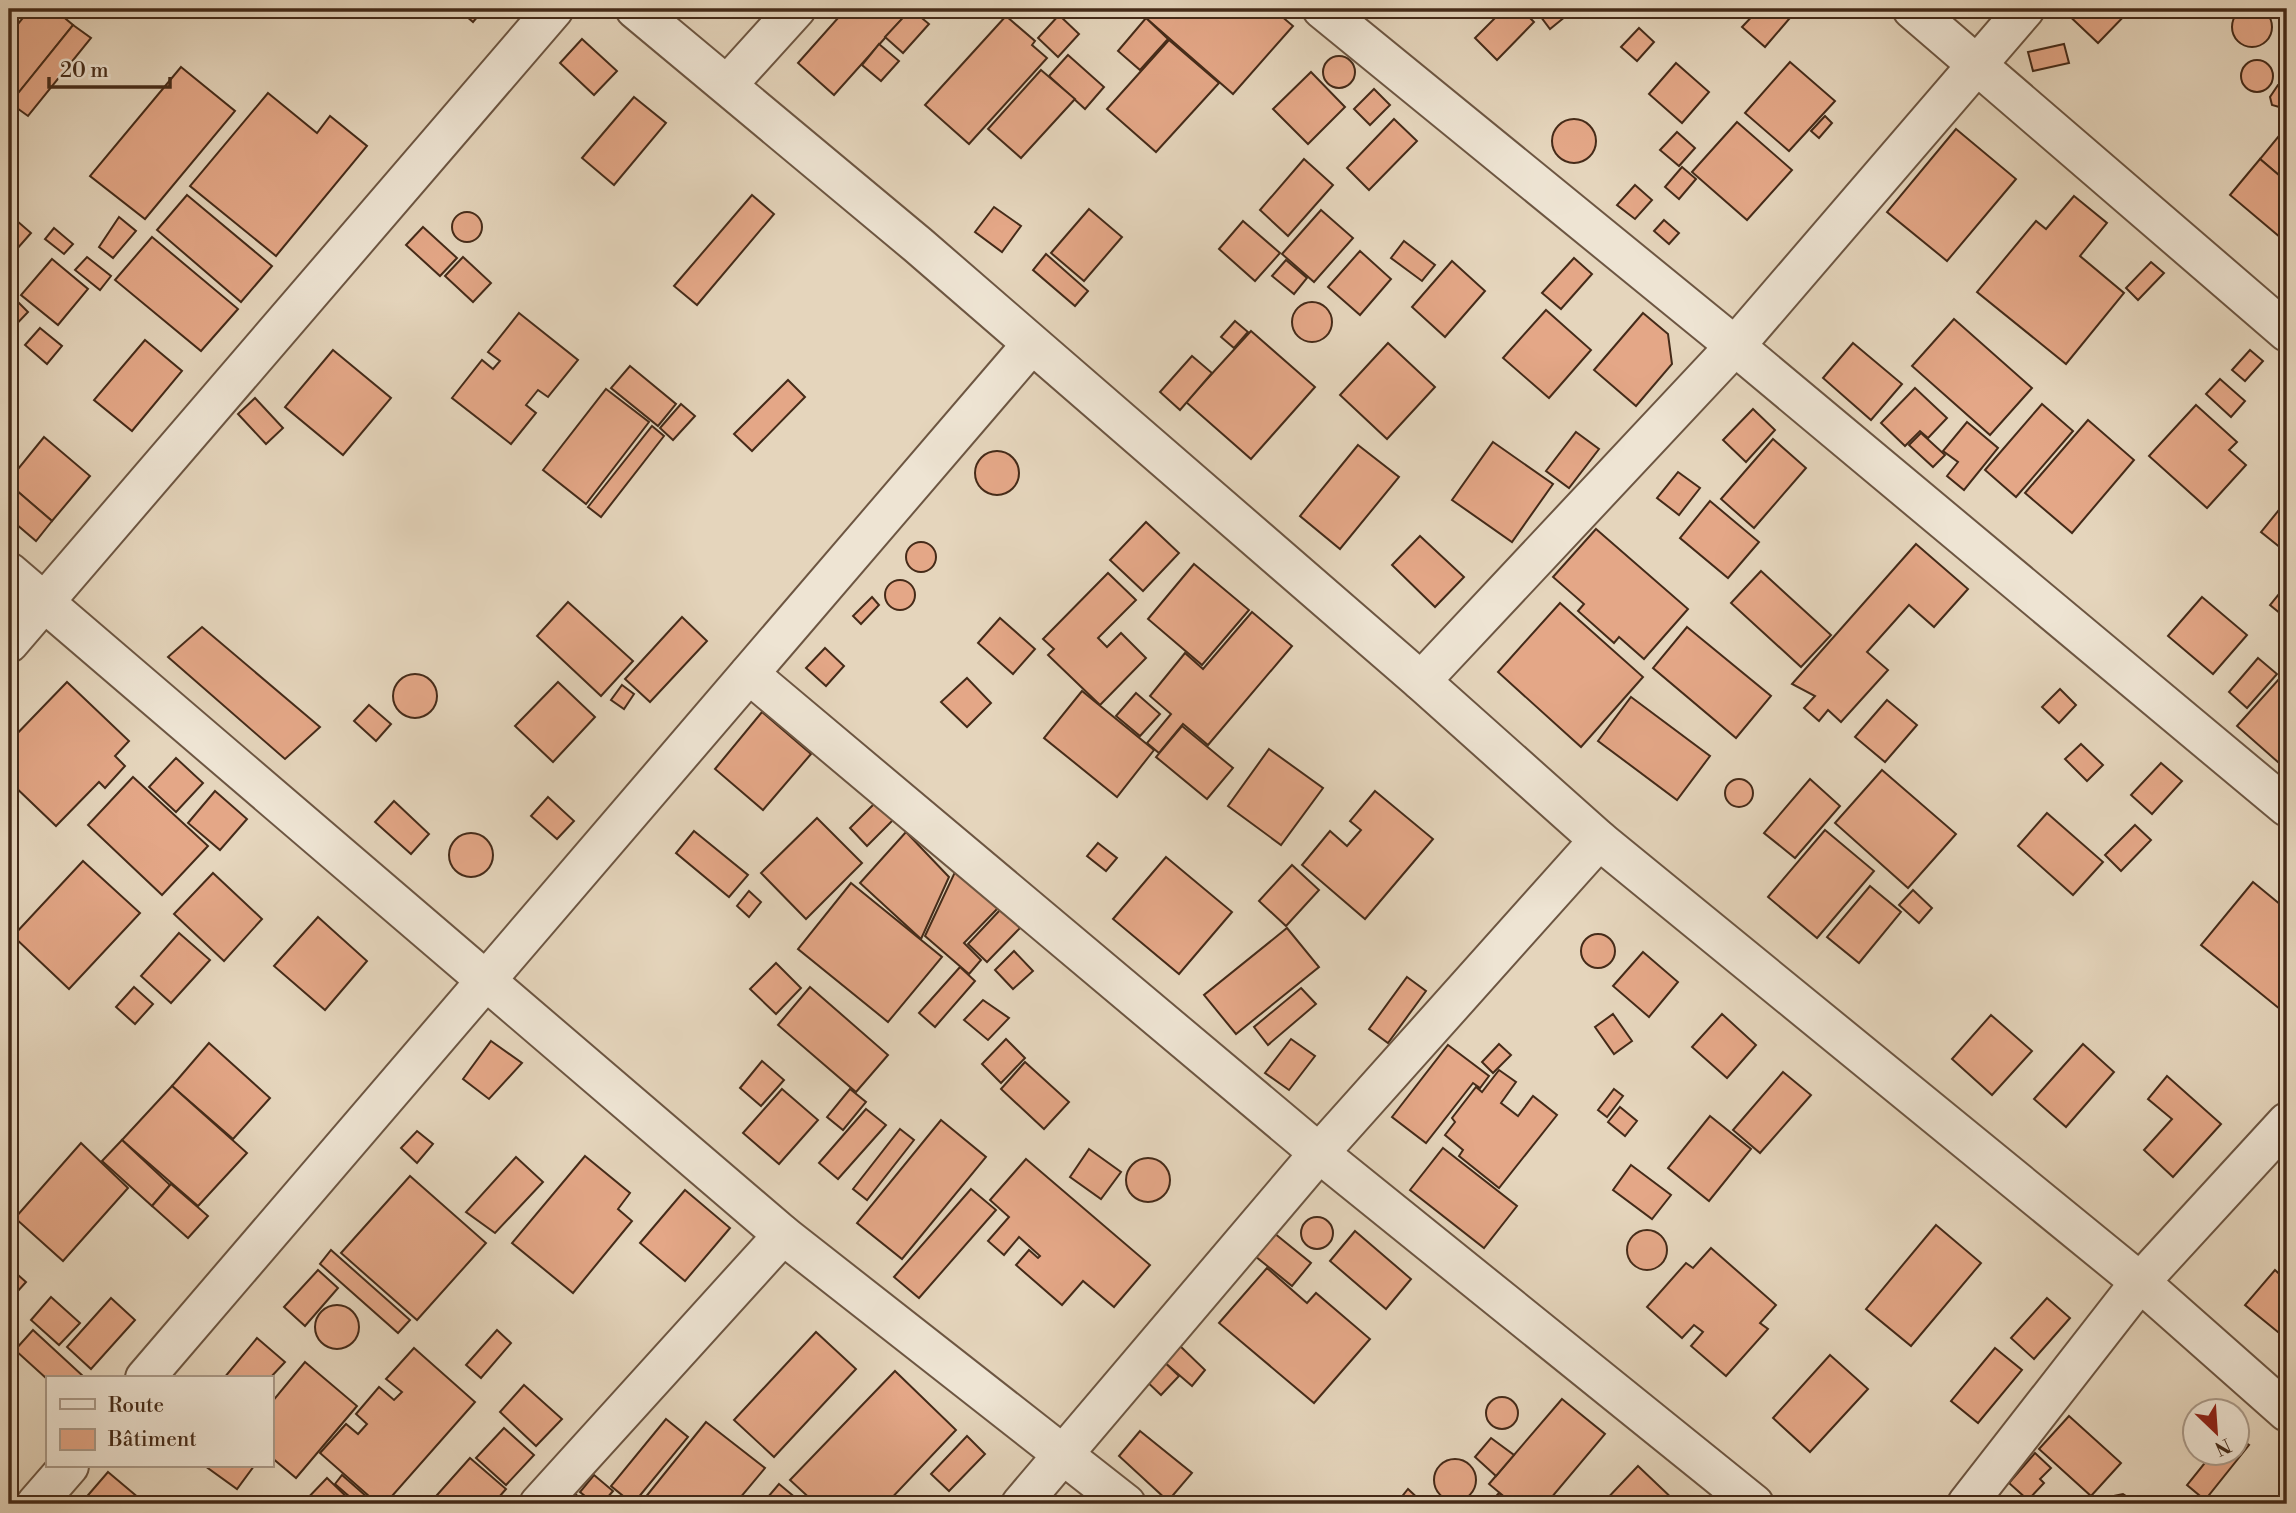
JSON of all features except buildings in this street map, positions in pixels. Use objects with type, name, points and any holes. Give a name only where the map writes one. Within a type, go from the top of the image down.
[{"type":"street","points":[[9,643],[554,9]]},
{"type":"street","points":[[635,9],[728,84],[1422,681],[1599,840],[2140,1282],[2287,1412]]},
{"type":"street","points":[[728,84],[796,9]]},
{"type":"street","points":[[1322,9],[1735,346],[2287,807]]},
{"type":"street","points":[[1912,9],[2287,332]]},
{"type":"street","points":[[1422,681],[1735,346],[2025,9]]},
{"type":"street","points":[[147,1376],[1031,345]]},
{"type":"street","points":[[9,572],[783,1235],[1126,1504]]},
{"type":"street","points":[[749,674],[1319,1153],[1754,1504]]},
{"type":"street","points":[[1021,1504],[1319,1153],[1599,840]]},
{"type":"street","points":[[1967,1504],[2140,1282],[2287,1122]]},
{"type":"street","points":[[539,1504],[783,1235]]},
{"type":"street","points":[[36,1504],[67,1468]]}]
